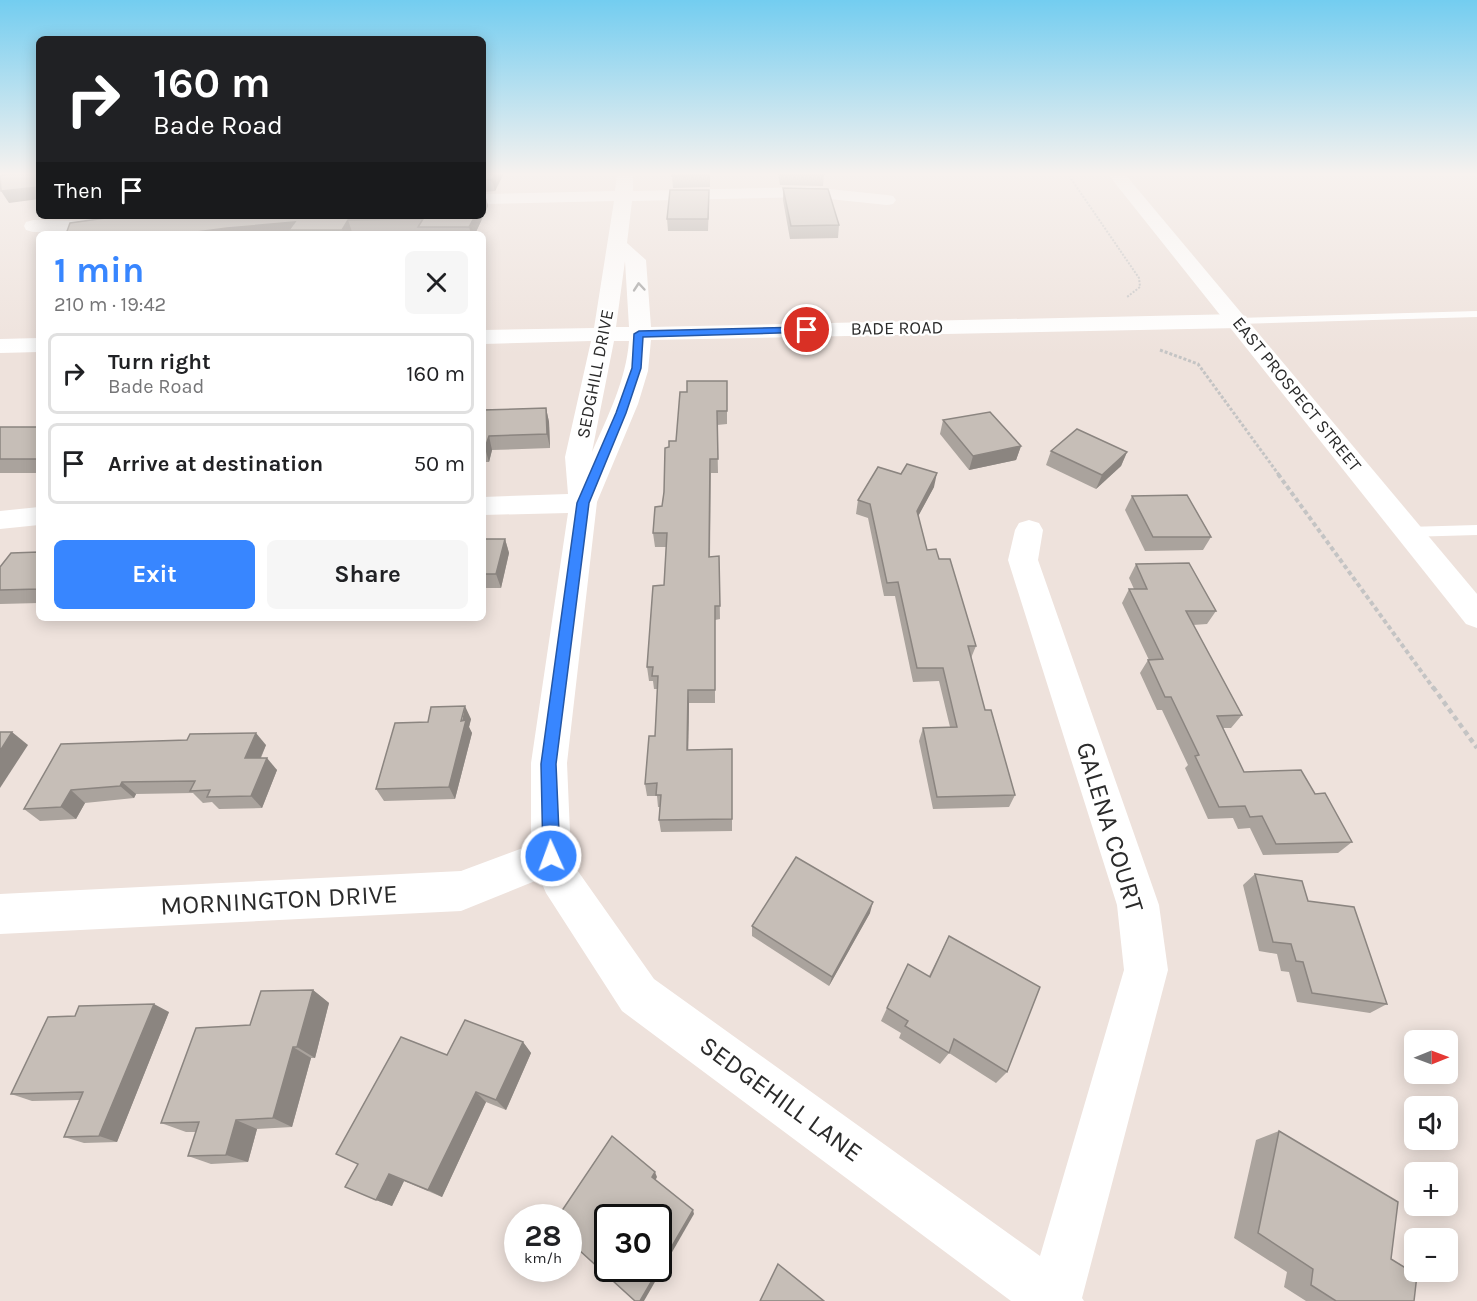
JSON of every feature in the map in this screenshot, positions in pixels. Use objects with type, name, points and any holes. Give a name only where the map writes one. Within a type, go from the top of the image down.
[{"type":"street","name":"SEDGHILL DRIVE","points":[[551,856],[549,764],[583,503],[578,457],[604,335],[619,234]]},
{"type":"street","name":"EAST PROSPECT STREET","points":[[1165,234],[1477,616]]},
{"type":"street","name":"SEDGHILL DRIVE","points":[[583,503],[621,413],[636,368],[640,296],[636,260],[617,245]]},
{"type":"street","name":"BADE ROAD","points":[[486,337],[1238,321]]},
{"type":"street","points":[[0,346],[36,345]]},
{"type":"street","points":[[486,506],[583,503]]},
{"type":"street","points":[[0,520],[36,516]]},
{"type":"street","name":"GALENA COURT","points":[[1029,530],[1023,560],[1138,905],[1146,970],[1055,1301]]},
{"type":"street","name":"MORNINGTON DRIVE","points":[[0,914],[461,891],[551,856]]},
{"type":"street","name":"SEDGEHILL LANE","points":[[551,856],[560,879],[638,995],[1055,1301]]},
{"type":"lane","points":[[1238,321],[1477,314]]},
{"type":"lane","points":[[1407,532],[1477,530]]},
{"type":"path","points":[[1109,234],[1139,278],[1140,287],[1122,302]]},
{"type":"path","points":[[1156,348],[1198,364],[1477,748]]},
{"type":"building","points":[[687,381],[727,381],[727,411],[717,411],[718,459],[710,459],[709,557],[719,556],[720,606],[715,606],[715,690],[688,690],[687,750],[732,749],[732,819],[659,820],[661,795],[656,795],[657,783],[645,784],[649,736],[655,736],[658,676],[652,676],[653,667],[647,667],[653,586],[664,585],[667,533],[653,533],[655,507],[662,506],[665,448],[669,447],[669,441],[676,441],[680,392],[687,392]]},
{"type":"building","points":[[546,408],[547,434],[489,436],[486,445],[486,410]]},
{"type":"building","points":[[990,412],[1021,446],[973,456],[943,420]]},
{"type":"building","points":[[0,427],[36,427],[36,459],[0,459]]},
{"type":"building","points":[[1077,429],[1127,452],[1102,475],[1051,451]]},
{"type":"building","points":[[907,464],[937,473],[917,511],[927,550],[936,549],[939,559],[950,559],[976,646],[968,646],[985,710],[991,710],[1015,795],[937,797],[923,728],[957,727],[943,668],[917,668],[898,582],[887,583],[870,504],[858,500],[878,467],[901,474]]},
{"type":"building","points":[[1187,495],[1211,537],[1153,537],[1132,496]]},
{"type":"building","points":[[486,539],[505,539],[496,574],[486,574]]},
{"type":"building","points":[[36,552],[36,589],[0,590],[0,567],[11,553]]},
{"type":"building","points":[[1189,563],[1216,611],[1186,611],[1242,715],[1217,716],[1244,772],[1301,770],[1315,794],[1325,793],[1352,842],[1276,844],[1262,816],[1250,817],[1245,806],[1219,807],[1195,756],[1199,755],[1171,697],[1165,697],[1148,660],[1163,659],[1129,589],[1147,589],[1136,564]]},
{"type":"building","points":[[465,706],[461,721],[466,720],[449,787],[376,789],[395,723],[428,722],[431,707]]},
{"type":"building","points":[[0,732],[12,732],[0,751]]},
{"type":"building","points":[[256,733],[245,758],[267,758],[251,796],[207,797],[210,790],[190,791],[195,781],[122,782],[120,786],[71,790],[61,807],[24,809],[61,744],[187,740],[190,734]]},
{"type":"building","points":[[796,857],[873,902],[832,977],[752,926]]},
{"type":"building","points":[[1255,874],[1302,881],[1308,901],[1354,907],[1387,1004],[1312,993],[1303,962],[1296,961],[1291,944],[1273,942]]},
{"type":"building","points":[[949,936],[1040,987],[1007,1072],[954,1039],[949,1053],[905,1026],[908,1021],[887,1008],[908,964],[930,977]]},
{"type":"building","points":[[313,990],[297,1047],[293,1047],[273,1118],[236,1120],[226,1155],[188,1156],[199,1122],[161,1123],[196,1028],[250,1025],[261,991]]},
{"type":"building","points":[[154,1004],[99,1136],[64,1137],[83,1092],[11,1094],[48,1017],[75,1016],[79,1006]]},
{"type":"building","points":[[465,1020],[523,1042],[496,1100],[476,1092],[428,1190],[389,1174],[376,1200],[345,1187],[358,1164],[336,1154],[401,1037],[447,1055]]},
{"type":"building","points":[[1279,1131],[1398,1202],[1391,1259],[1404,1267],[1404,1282],[1416,1282],[1414,1301],[1336,1301],[1311,1285],[1313,1269],[1258,1233]]},
{"type":"building","points":[[612,1136],[655,1172],[652,1177],[693,1210],[672,1246],[672,1204],[594,1204],[594,1264],[582,1253],[582,1204],[566,1204]]},
{"type":"building","points":[[778,1264],[824,1301],[760,1301]]},
{"type":"building","points":[[614,1282],[651,1282],[640,1301],[635,1301]]},
{"type":"route","points":[[551,856],[549,764],[583,503],[621,413],[636,368],[639,334],[807,330]]}]
